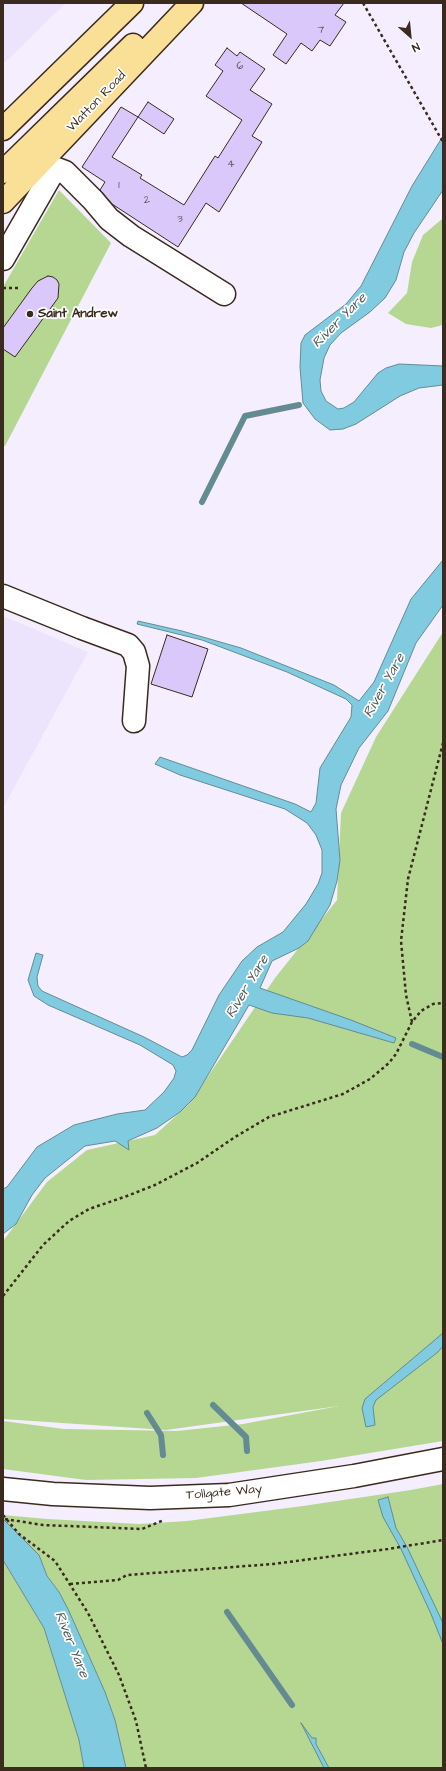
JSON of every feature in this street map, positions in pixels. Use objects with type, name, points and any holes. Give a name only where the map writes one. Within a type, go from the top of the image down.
[{"type":"main road","points":[[3,129],[132,3]]},
{"type":"main road","name":"Watton Road","points":[[3,172],[85,91],[178,3]]},
{"type":"main road","name":"Watton Road","points":[[3,202],[192,3]]},
{"type":"street","points":[[3,259],[50,177],[57,169],[65,172],[93,200],[109,219],[131,236],[224,294]]},
{"type":"street","points":[[3,596],[128,645],[134,652],[138,666],[134,721]]},
{"type":"street","name":"Tollgate Way","points":[[3,1489],[53,1494],[150,1498],[229,1495],[325,1481],[443,1459]]},
{"type":"path","points":[[363,3],[443,142]]},
{"type":"path","points":[[3,288],[20,288]]},
{"type":"path","points":[[412,1022],[406,995],[401,941],[408,879],[443,743]]},
{"type":"path","points":[[3,1296],[43,1245],[69,1221],[90,1209],[155,1185],[197,1163],[235,1137],[269,1118],[343,1094],[375,1075],[389,1063],[412,1022],[421,1010],[433,1004],[443,1003]]},
{"type":"path","points":[[3,1515],[5,1519],[31,1544],[55,1561],[88,1613],[119,1675],[136,1721],[146,1768]]},
{"type":"path","points":[[5,1519],[43,1525],[142,1529],[169,1518]]},
{"type":"path","points":[[70,1584],[118,1580],[127,1575],[273,1564],[388,1549],[443,1540]]},
{"type":"shaded area","points":[[3,3],[66,3],[3,64]]},
{"type":"shaded area","points":[[3,616],[88,652],[3,808]]},
{"type":"green space","points":[[59,190],[111,243],[5,446],[3,445],[3,287]]},
{"type":"green space","points":[[443,217],[443,325],[431,328],[406,324],[388,313],[407,293],[412,262],[423,235]]},
{"type":"green space","points":[[443,632],[443,1441],[321,1461],[196,1478],[86,1480],[3,1469],[3,1421],[64,1429],[177,1431],[243,1424],[339,1406],[166,1430],[3,1419],[3,1241],[47,1182],[87,1150],[155,1135],[189,1104],[275,978],[337,900],[341,813],[376,737]]},
{"type":"green space","points":[[443,1484],[443,1768],[126,1768],[115,1720],[105,1692],[68,1609],[59,1592],[47,1576],[39,1555],[3,1519],[3,1515],[139,1524],[187,1521],[303,1506]]},
{"type":"green space","points":[[3,1560],[44,1628],[79,1740],[84,1768],[3,1768]]},
{"type":"water","name":"River Yare","points":[[443,136],[443,190],[414,233],[404,252],[396,280],[385,298],[370,312],[341,333],[330,345],[324,358],[320,380],[321,391],[326,401],[338,409],[344,408],[354,402],[378,373],[386,368],[399,364],[443,366],[443,385],[419,388],[400,396],[356,424],[343,429],[330,430],[315,419],[303,403],[300,367],[301,343],[305,335],[346,304],[361,286],[412,186]]},
{"type":"water","name":"River Yare","points":[[443,560],[443,605],[416,643],[388,711],[359,748],[341,785],[336,809],[340,860],[337,881],[330,905],[308,941],[299,948],[272,961],[260,988],[351,1020],[396,1038],[394,1043],[308,1018],[272,1013],[249,1005],[195,1097],[180,1112],[157,1128],[128,1141],[129,1150],[115,1141],[85,1146],[45,1178],[32,1195],[16,1224],[3,1234],[3,1189],[7,1187],[37,1147],[74,1125],[117,1114],[145,1110],[164,1092],[174,1078],[176,1071],[173,1065],[140,1045],[48,1005],[34,996],[28,980],[36,953],[43,955],[37,977],[38,986],[42,991],[144,1037],[182,1057],[187,1055],[192,1050],[219,995],[242,961],[257,947],[283,932],[306,904],[318,884],[322,873],[322,850],[316,835],[307,823],[285,809],[180,775],[155,764],[160,757],[295,804],[311,812],[316,803],[320,768],[351,717],[352,705],[346,699],[287,672],[202,640],[137,624],[138,621],[182,631],[241,648],[334,685],[359,701],[374,682],[411,599]]},
{"type":"water","points":[[443,1333],[443,1346],[438,1352],[376,1400],[373,1407],[375,1425],[366,1427],[362,1408],[365,1399]]},
{"type":"water","points":[[388,1497],[396,1528],[407,1547],[443,1623],[443,1644],[401,1549],[383,1517],[378,1500]]},
{"type":"water","name":"River Yare","points":[[3,1519],[39,1555],[47,1576],[59,1592],[68,1609],[105,1692],[115,1720],[126,1768],[84,1768],[79,1740],[44,1628],[3,1560]]},
{"type":"water","points":[[301,1723],[312,1738],[316,1738],[316,1744],[329,1768],[324,1768]]},
{"type":"building","points":[[241,3],[344,3],[335,15],[346,22],[330,46],[320,40],[312,51],[301,43],[286,64],[273,55],[287,34]]},
{"type":"building","points":[[227,48],[237,56],[240,52],[265,69],[250,90],[272,104],[252,136],[262,142],[219,212],[206,203],[178,247],[112,204],[100,190],[105,182],[82,167],[121,107],[138,117],[112,157],[142,175],[140,178],[184,205],[215,156],[218,158],[242,120],[206,96],[223,71],[215,65]]},
{"type":"building","points":[[148,102],[174,119],[164,134],[138,117]]},
{"type":"building","name":"Saint Andrew","points":[[48,276],[53,277],[59,284],[58,298],[15,357],[3,349],[3,328],[38,281]]},
{"type":"building","points":[[167,635],[208,649],[192,697],[151,684]]},
{"type":"waterway","points":[[202,502],[245,416],[299,405]]},
{"type":"waterway","points":[[412,1044],[443,1057]]},
{"type":"waterway","points":[[213,1405],[246,1437],[247,1451]]},
{"type":"waterway","points":[[147,1413],[161,1435],[163,1455]]},
{"type":"waterway","points":[[227,1612],[292,1705]]},
{"type":"place","name":"Saint Andrew","points":[[30,314]]}]
